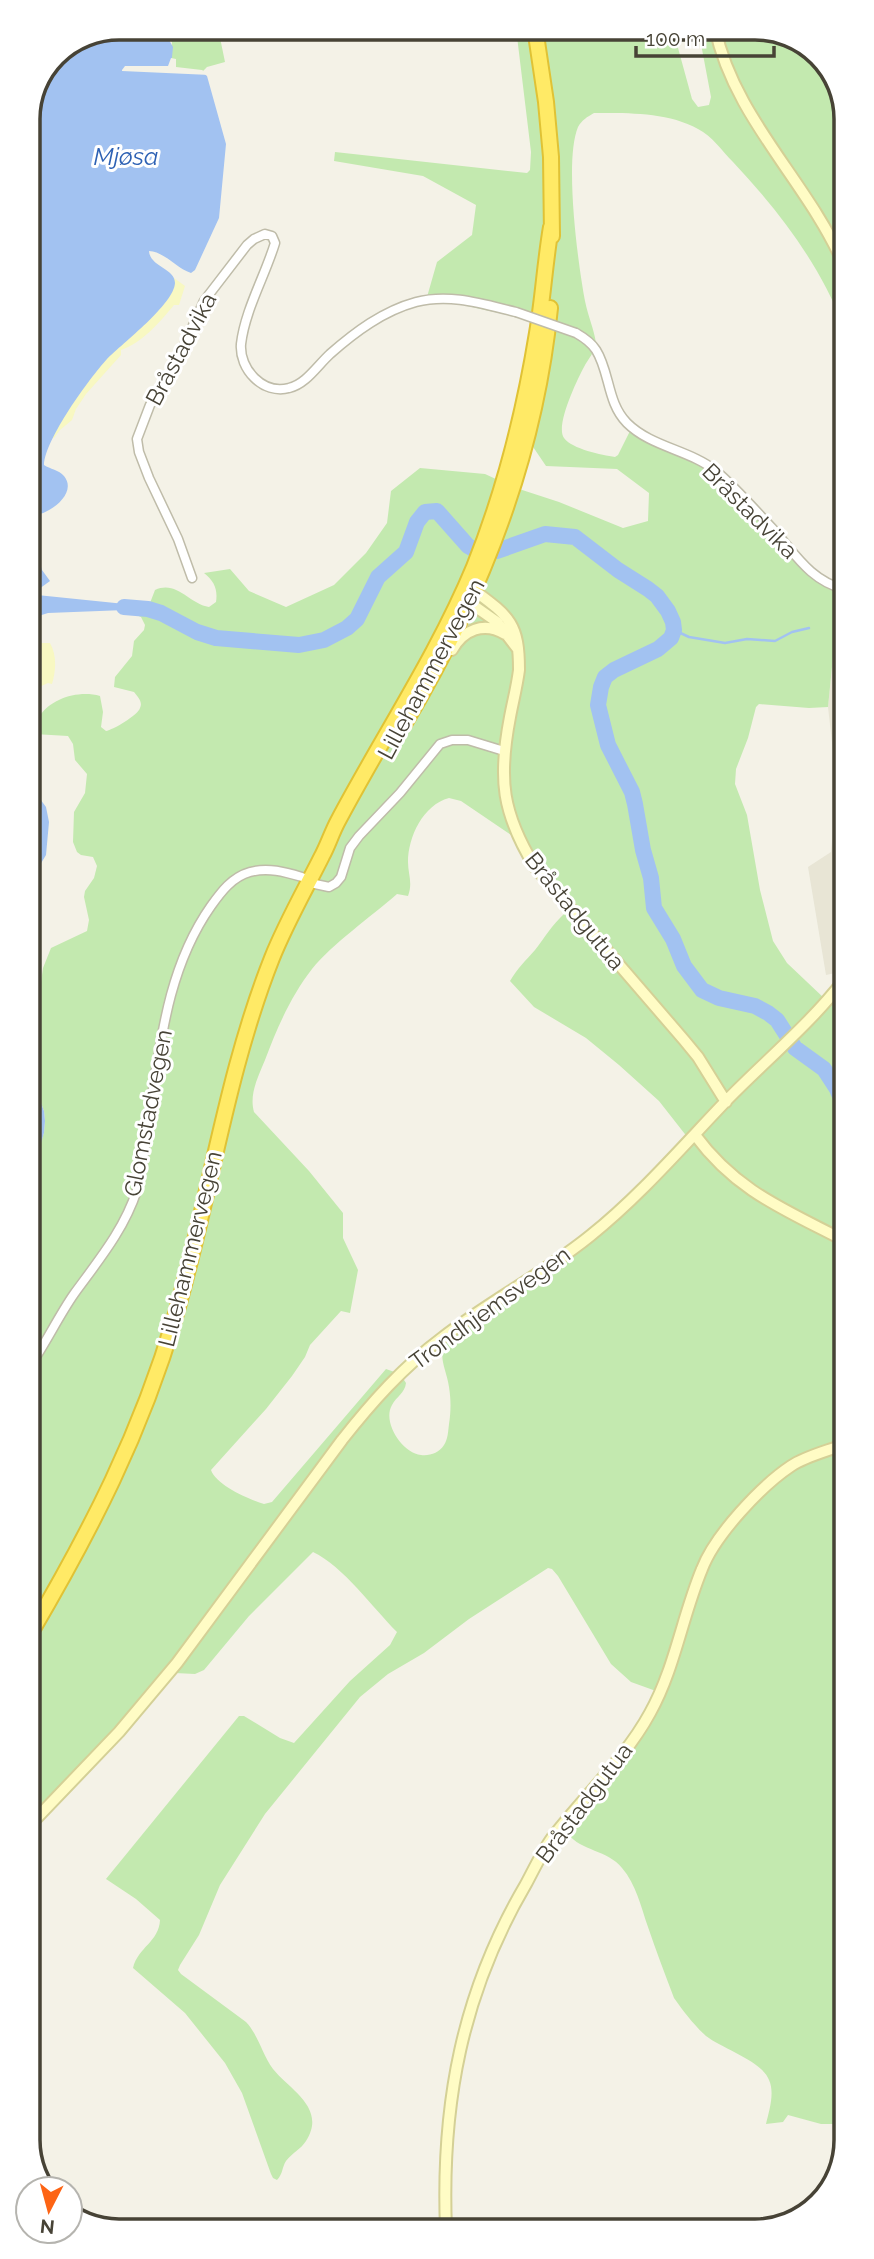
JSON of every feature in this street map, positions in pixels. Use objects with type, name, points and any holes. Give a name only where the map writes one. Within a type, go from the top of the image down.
[{"type":"highway","name":"Lillehammervegen","points":[[323,853],[343,826],[431,678],[469,595],[503,504],[533,359],[551,227],[551,157],[537,40]]},
{"type":"highway","name":"Lillehammervegen","points":[[40,1616],[108,1492],[145,1408],[179,1303],[224,1110],[246,1033],[277,947],[336,824],[469,595]]},
{"type":"main road","points":[[718,40],[727,71],[748,111],[822,221],[834,245]]},
{"type":"main road","points":[[469,595],[497,622],[517,648]]},
{"type":"main road","name":"Bråstadgutua","points":[[469,595],[503,611],[515,631],[518,678],[504,751],[504,784],[510,818],[519,841],[535,867],[698,1057],[726,1102]]},
{"type":"main road","points":[[431,678],[463,635],[481,628],[498,629],[505,634]]},
{"type":"main road","name":"Trondhjemsvegen","points":[[40,1815],[119,1732],[177,1663],[342,1440],[393,1381],[444,1336],[592,1235],[695,1135],[834,991]]},
{"type":"main road","points":[[695,1135],[709,1154],[736,1179],[769,1203],[834,1236]]},
{"type":"main road","name":"Bråstadgutua","points":[[446,2219],[445,2142],[453,2078],[467,2020],[505,1920],[551,1840],[649,1716],[666,1680],[703,1566],[716,1544],[753,1499],[784,1471],[793,1464],[834,1448]]},
{"type":"street","name":"Bråstadvika","points":[[192,578],[178,538],[149,478],[139,452],[138,439],[150,405],[169,379],[212,288],[254,240],[265,234],[272,236],[275,243],[244,330],[241,347],[243,362],[258,381],[276,389],[290,388],[303,381],[355,332],[415,302],[442,298],[466,299],[516,312],[576,333],[596,349],[613,400],[626,423],[716,472],[811,572],[823,582],[834,586]]},
{"type":"street","points":[[315,884],[328,887],[336,883],[359,836],[400,793],[440,744],[452,740],[468,740],[504,751]]},
{"type":"street","name":"Glomstadvegen","points":[[40,1350],[74,1294],[105,1253],[137,1189],[158,1057],[174,981],[198,926],[224,887],[248,872],[280,871],[302,877]]},
{"type":"shaded area","points":[[170,40],[220,40],[225,62],[207,67],[201,73],[171,67]]},
{"type":"shaded area","points":[[517,40],[676,40],[692,99],[698,107],[709,105],[711,97],[700,40],[760,40],[785,46],[807,60],[826,85],[831,99],[834,120],[834,304],[796,238],[766,199],[708,136],[686,123],[661,116],[594,113],[581,122],[574,142],[572,187],[582,284],[596,343],[568,403],[562,432],[564,438],[574,445],[615,457],[632,427],[718,473],[801,567],[834,584],[834,647],[828,707],[759,704],[736,769],[735,784],[747,815],[760,890],[773,941],[787,963],[825,999],[834,995],[834,2124],[821,2124],[788,2115],[783,2122],[766,2124],[771,2091],[765,2073],[750,2061],[706,2036],[689,2018],[674,1998],[638,1896],[627,1874],[609,1857],[580,1844],[568,1834],[577,1812],[638,1734],[656,1691],[631,1682],[611,1664],[558,1576],[548,1568],[469,1619],[424,1653],[388,1674],[360,1697],[265,1814],[220,1885],[199,1935],[180,1965],[178,1970],[181,1974],[246,2022],[273,2069],[304,2100],[309,2109],[312,2119],[306,2141],[286,2161],[277,2180],[271,2174],[242,2093],[225,2063],[185,2013],[133,1968],[139,1955],[156,1934],[160,1920],[136,1899],[106,1879],[239,1716],[244,1716],[280,1738],[294,1743],[350,1681],[390,1645],[397,1632],[347,1577],[313,1552],[249,1616],[204,1670],[195,1674],[175,1673],[40,1817],[40,1145],[45,1121],[40,1101],[40,989],[43,968],[51,948],[87,931],[89,920],[84,897],[97,866],[93,857],[77,852],[73,842],[74,812],[85,793],[87,774],[75,760],[73,744],[68,736],[40,734],[40,716],[58,700],[92,694],[100,696],[103,712],[101,727],[106,731],[125,722],[141,706],[134,692],[114,687],[115,677],[132,656],[134,641],[145,625],[141,617],[125,610],[125,604],[150,603],[155,590],[170,588],[209,607],[216,602],[216,589],[204,573],[230,569],[249,591],[286,607],[334,585],[366,553],[387,523],[391,491],[420,468],[485,474],[623,528],[648,521],[649,493],[617,469],[546,466],[527,438],[543,323],[427,297],[437,262],[472,235],[476,205],[423,176],[334,161],[335,152],[527,173],[530,170],[531,152]],"holes":[[[449,798],[461,801],[514,837],[564,909],[564,914],[510,981],[534,1007],[586,1038],[619,1065],[659,1101],[688,1138],[592,1235],[450,1335],[442,1355],[450,1392],[450,1415],[447,1438],[440,1450],[428,1455],[414,1453],[396,1436],[390,1412],[406,1383],[400,1374],[386,1369],[272,1502],[264,1504],[226,1486],[211,1470],[266,1409],[292,1376],[310,1345],[341,1311],[350,1313],[358,1270],[343,1238],[343,1213],[309,1171],[254,1112],[255,1086],[291,1001],[312,969],[330,950],[397,894],[408,896],[411,842],[419,823],[432,807]]]},
{"type":"shaded area","points":[[834,647],[834,760],[828,707]]},
{"type":"shaded area","points":[[834,819],[834,973],[826,975],[808,867],[831,852]]},
{"type":"sand","points":[[174,278],[185,286],[179,305],[174,305],[143,337],[121,350],[121,355],[86,394],[72,420],[54,438],[48,436],[88,374],[167,300],[174,288]]},
{"type":"sand","points":[[40,641],[50,643],[54,653],[52,684],[40,687]]},
{"type":"water","name":"Mjøsa","points":[[120,40],[169,40],[173,47],[171,67],[207,76],[226,144],[219,218],[195,270],[191,273],[160,254],[149,251],[153,261],[174,278],[172,292],[147,323],[107,359],[60,425],[46,454],[44,465],[64,476],[68,483],[67,490],[52,509],[40,514],[40,114],[43,99],[48,85],[67,60],[94,44]]},
{"type":"water","points":[[40,564],[42,570],[50,581],[40,588]]},
{"type":"water","points":[[40,595],[125,604],[125,610],[40,616]]},
{"type":"water","points":[[40,799],[46,807],[49,822],[46,855],[40,865]]},
{"type":"water","points":[[40,1101],[44,1111],[44,1133],[40,1146]]},
{"type":"pier","points":[[171,58],[176,59],[176,67],[202,70],[210,75],[122,71],[125,66],[168,66]]},
{"type":"waterway","points":[[124,607],[161,613],[197,632],[216,638],[299,645],[324,640],[347,628],[357,619],[378,577],[406,552],[417,522],[425,512],[437,511],[468,546],[479,552],[497,551],[545,534],[575,537],[657,596],[673,622],[671,638],[658,649],[605,677],[598,705],[608,745],[632,792],[651,878],[654,908],[673,939],[684,966],[702,990],[719,998],[755,1006],[768,1013],[777,1020],[795,1048],[824,1069],[834,1084]]},
{"type":"waterway","points":[[674,630],[689,637],[725,643],[747,639],[775,641],[792,632],[809,628]]}]
